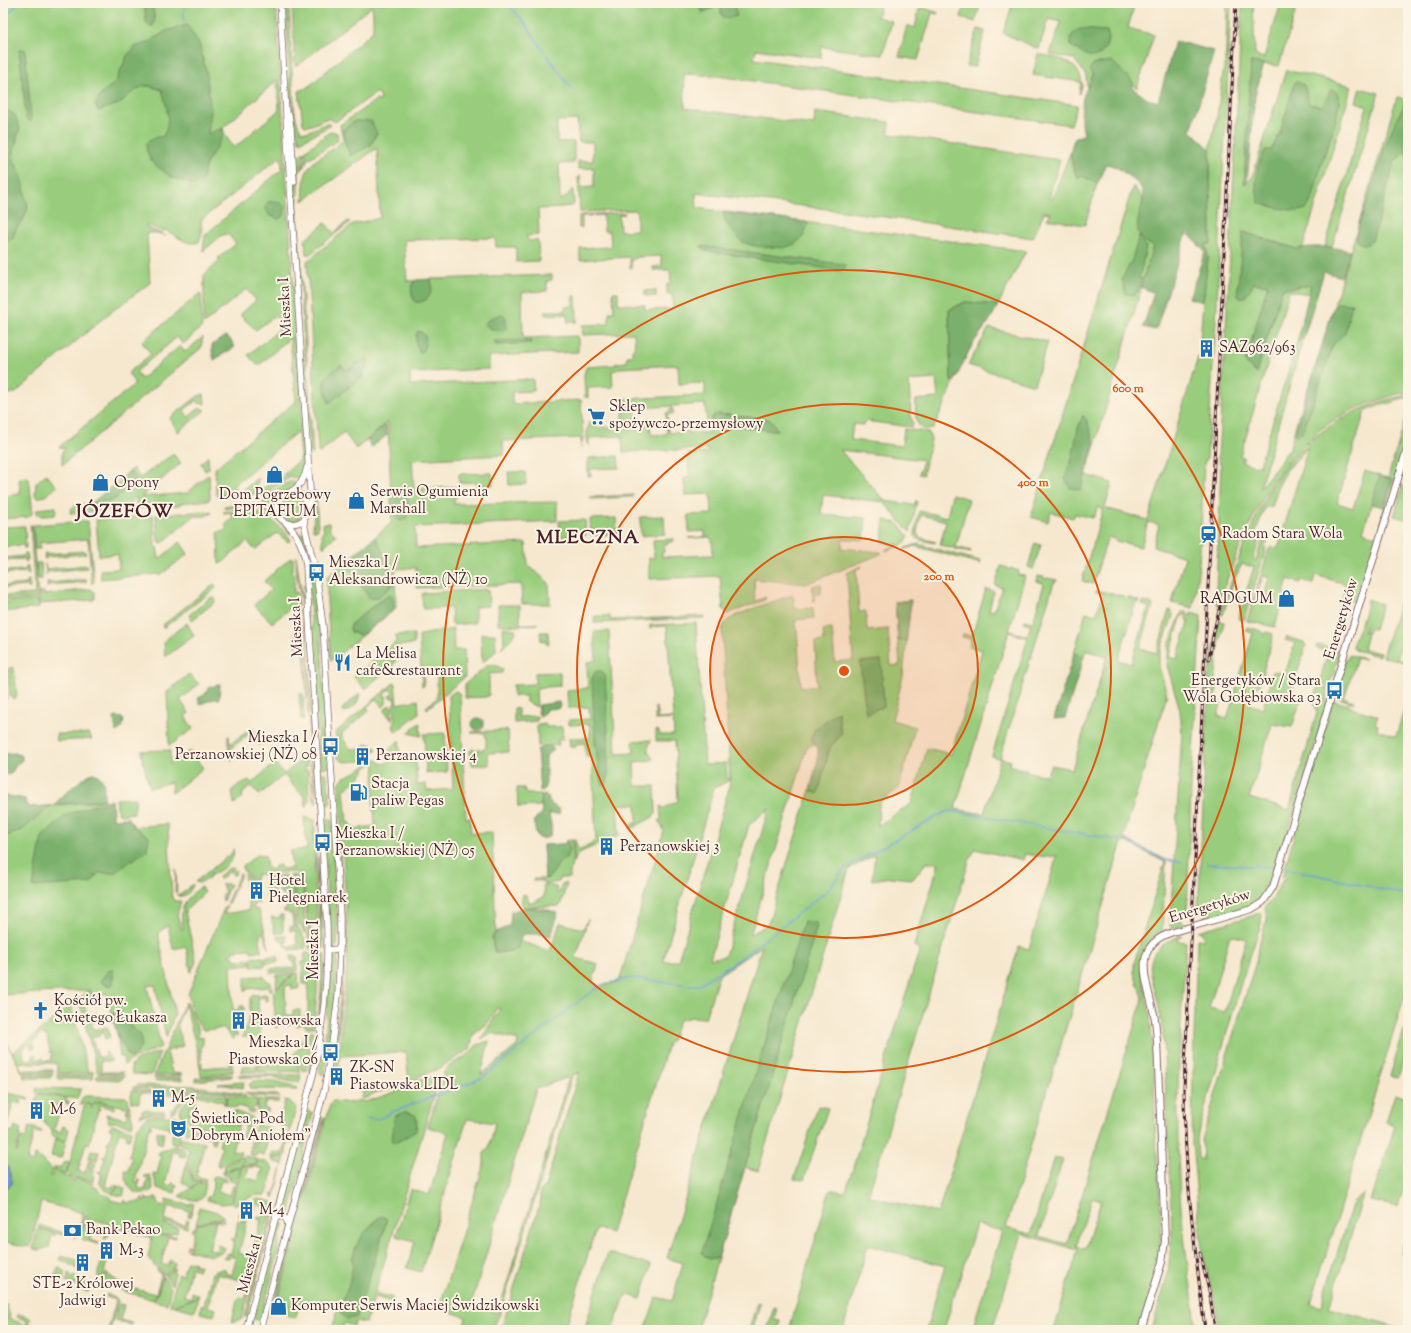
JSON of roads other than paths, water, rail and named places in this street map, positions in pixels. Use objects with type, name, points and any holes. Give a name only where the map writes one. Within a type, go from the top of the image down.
[{"type":"main road","name":"Energetyków","points":[[1142,1330],[1162,1262],[1166,1230],[1157,1041],[1154,1011],[1144,970],[1145,956],[1148,949],[1162,936],[1252,909],[1264,902],[1273,887],[1408,446]]},
{"type":"street","name":"Mieszka I","points":[[280,3],[286,95],[291,129],[294,183],[292,204],[307,457]]},
{"type":"street","points":[[307,457],[310,485],[310,506],[301,522],[296,524],[289,523],[283,521],[278,514],[277,507],[281,498],[297,488],[301,483],[306,471],[307,457]]},
{"type":"street","points":[[286,494],[297,494],[303,498],[306,508],[304,518]]},
{"type":"street","name":"Mieszka I","points":[[260,1330],[328,1073],[337,1002],[340,947],[339,901],[322,617],[316,572],[305,529],[304,518]]},
{"type":"street","name":"Mieszka I","points":[[246,1330],[306,1107],[318,1051],[325,1002],[327,950],[306,566],[304,552],[298,537],[283,521]]},
{"type":"street","points":[[327,950],[337,949],[340,947]]},
{"type":"street","points":[[276,1218],[280,1216],[284,1217],[287,1220],[288,1225]]},
{"type":"water","points":[[3,1164],[8,1167],[12,1181],[11,1185],[8,1187],[3,1187]]},
{"type":"waterway","points":[[3,20],[18,3]]},
{"type":"waterway","points":[[184,3],[184,21]]},
{"type":"waterway","points":[[507,3],[525,23],[543,50]]},
{"type":"waterway","points":[[547,55],[572,90]]},
{"type":"waterway","points":[[366,1118],[373,1119],[385,1116],[482,1078],[601,985],[631,978],[698,985],[740,959],[828,890],[845,868],[945,812],[951,811],[1129,842],[1165,860],[1182,862]]},
{"type":"waterway","points":[[1207,864],[1275,866]]},
{"type":"waterway","points":[[1285,868],[1408,895]]},
{"type":"railway","points":[[1205,1330],[1188,1179],[1184,1118],[1184,1088],[1236,3]]},
{"type":"railway","points":[[1209,659],[1220,606]]},
{"type":"railway","points":[[1200,1253],[1210,1295],[1215,1330]]},
{"type":"place","name":"SAZ962/963","points":[[1206,348]]},
{"type":"place","name":"Sklep spożywczo-przemysłowy","points":[[596,416]]},
{"type":"place","name":"Dom Pogrzebowy EPITAFIUM","points":[[275,474]]},
{"type":"place","name":"Opony","points":[[101,483]]},
{"type":"place","name":"Serwis Ogumienia Marshall","points":[[357,501]]},
{"type":"place","name":"Radom Stara Wola","points":[[1209,534]]},
{"type":"place","name":"Mieszka I / Aleksandrowicza (NŻ) 10","points":[[316,572]]},
{"type":"place","name":"RADGUM","points":[[1286,599]]},
{"type":"place","name":"La Melisa cafe&restaurant","points":[[343,663]]},
{"type":"place","name":"Energetyków / Stara Wola Gołębiowska 03","points":[[1334,690]]},
{"type":"place","name":"Mieszka I / Perzanowskiej (NŻ) 08","points":[[330,747]]},
{"type":"place","name":"Perzanowskiej 4","points":[[363,756]]},
{"type":"place","name":"Stacja paliw Pegas","points":[[358,793]]},
{"type":"place","name":"Mieszka I / Perzanowskiej (NŻ) 05","points":[[322,843]]},
{"type":"place","name":"Perzanowskiej 3","points":[[607,847]]},
{"type":"place","name":"Hotel Pielęgniarek","points":[[256,890]]},
{"type":"place","name":"Kościół pw. Świętego Łukasza","points":[[41,1010]]},
{"type":"place","name":"Piastowska","points":[[238,1021]]},
{"type":"place","name":"Mieszka I / Piastowska 06","points":[[331,1052]]},
{"type":"place","name":"ZK-SN Piastowska LIDL","points":[[337,1077]]},
{"type":"place","name":"M-5","points":[[158,1098]]},
{"type":"place","name":"M-6","points":[[37,1110]]},
{"type":"place","name":"Świetlica „Pod Dobrym Aniołem”","points":[[178,1128]]},
{"type":"place","name":"M-4","points":[[246,1210]]},
{"type":"place","name":"Bank Pekao","points":[[73,1230]]},
{"type":"place","name":"M-3","points":[[106,1251]]},
{"type":"place","name":"STE-2 Królowej Jadwigi","points":[[83,1263]]},
{"type":"place","name":"Komputer Serwis Maciej Świdzikowski","points":[[278,1306]]},
{"type":"district","name":"JÓZEFÓW","points":[[125,512]]},
{"type":"district","name":"MLECZNA","points":[[588,538]]}]
